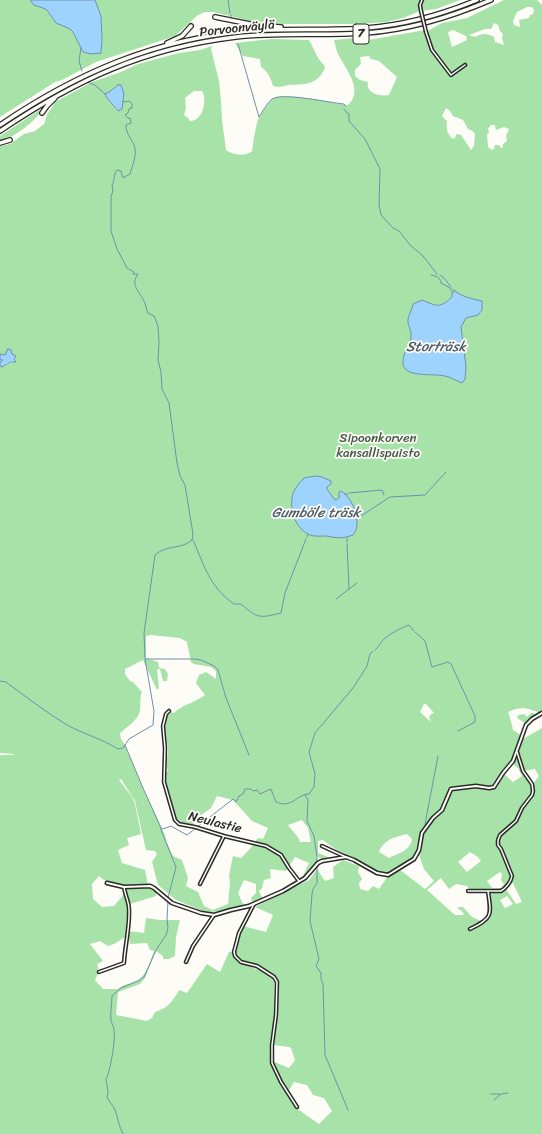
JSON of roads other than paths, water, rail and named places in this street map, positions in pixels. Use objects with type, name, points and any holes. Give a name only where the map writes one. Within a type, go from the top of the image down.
[{"type":"highway","name":"Porvoonväylä","points":[[0,125],[34,103],[80,77],[120,60],[161,47],[197,38],[258,30],[357,29],[404,23],[439,14],[477,0]]},
{"type":"highway","name":"Porvoonväylä","points":[[0,131],[61,93],[113,68],[150,55],[183,46],[255,36],[349,34],[387,31],[435,21],[491,0]]},
{"type":"highway","points":[[215,17],[255,25],[296,29]]},
{"type":"highway","points":[[161,47],[182,36],[191,26]]},
{"type":"highway","points":[[42,113],[61,93]]},
{"type":"highway","points":[[0,143],[10,140]]},
{"type":"street","points":[[422,0],[420,5],[421,11],[426,32],[435,55],[451,75],[465,65]]},
{"type":"street","name":"Neulastie","points":[[169,711],[164,721],[163,732],[165,748],[165,788],[175,820],[179,824],[260,844],[276,851],[281,855],[300,882]]},
{"type":"street","points":[[322,846],[384,875],[410,863],[418,853],[420,836],[424,829],[442,810],[451,789],[476,786],[489,788],[494,787],[513,761],[526,725],[542,713]]},
{"type":"street","points":[[468,891],[501,890],[505,888],[512,878],[498,845],[498,840],[500,835],[516,821],[522,808],[533,793],[532,784],[523,771],[516,752]]},
{"type":"street","points":[[200,884],[224,836]]},
{"type":"street","points":[[107,883],[124,887],[150,886],[172,903],[201,913],[214,915],[254,904],[300,882],[318,863],[335,858],[346,857]]},
{"type":"street","points":[[99,972],[124,963],[125,944],[128,937],[129,908],[124,887]]},
{"type":"street","points":[[470,929],[488,918],[491,912],[488,891]]},
{"type":"street","points":[[254,904],[238,933],[234,952],[237,959],[241,962],[257,966],[274,977],[277,982],[272,1063],[281,1082],[297,1107]]},
{"type":"street","points":[[186,962],[193,946],[214,915]]},
{"type":"water","points":[[31,0],[95,0],[101,16],[101,53],[91,54],[83,52],[70,29],[56,23],[47,10],[34,5]]},
{"type":"water","points":[[118,85],[121,85],[124,94],[122,109],[118,111],[105,94]]},
{"type":"water","name":"Storträsk","points":[[455,291],[471,299],[482,301],[482,310],[478,315],[466,318],[461,327],[466,367],[465,379],[462,383],[445,376],[419,374],[407,371],[404,367],[403,361],[411,337],[408,319],[413,304],[422,300],[435,305],[441,305],[452,297],[452,294]]},
{"type":"water","points":[[8,349],[11,350],[12,354],[16,356],[14,359],[16,362],[11,362],[2,367],[0,366],[0,362],[3,360],[0,360],[0,354],[5,355]]},
{"type":"water","name":"Gumböle träsk","points":[[317,476],[331,481],[331,484],[327,487],[327,489],[334,499],[336,500],[339,498],[339,492],[341,491],[353,505],[357,518],[357,524],[353,535],[340,538],[312,536],[299,527],[292,510],[293,493],[304,478]]},
{"type":"waterway","points":[[228,0],[230,13]]},
{"type":"waterway","points":[[238,44],[259,117],[270,101],[277,97],[307,98],[344,104],[345,106]]},
{"type":"waterway","points":[[81,48],[79,61],[82,71]]},
{"type":"waterway","points":[[87,82],[95,85],[105,94]]},
{"type":"waterway","points":[[123,102],[129,101],[132,104],[132,108],[129,109],[128,113],[125,115],[130,118],[131,123],[126,125],[126,128],[134,145],[135,156],[130,174],[123,178],[121,171],[117,170],[115,174],[111,196],[111,231],[117,249],[127,268],[134,272],[133,274],[138,274],[135,281],[136,288],[144,301],[148,313],[154,316],[158,326],[158,360],[161,372],[162,389],[169,403],[177,463],[180,476],[185,485],[193,534],[192,540],[188,543],[164,549],[155,555],[144,633],[145,659],[154,711],[153,725],[129,739],[125,745],[161,828],[176,867],[168,898]]},
{"type":"waterway","points":[[344,109],[349,114],[349,121],[365,139],[380,169],[379,205],[381,215],[393,228],[399,231],[410,245],[423,256],[437,274]]},
{"type":"waterway","points":[[431,275],[439,278],[441,283],[450,288],[453,293]]},
{"type":"waterway","points":[[440,275],[451,287]]},
{"type":"waterway","points":[[361,516],[390,497],[425,495],[446,472]]},
{"type":"waterway","points":[[349,493],[382,490],[384,495]]},
{"type":"waterway","points":[[193,540],[213,583],[219,590],[234,604],[241,604],[256,615],[268,616],[281,613],[285,593],[306,539]]},
{"type":"waterway","points":[[347,544],[349,589]]},
{"type":"waterway","points":[[336,599],[357,583]]},
{"type":"waterway","points":[[375,650],[383,640],[398,630],[409,625],[414,631]]},
{"type":"waterway","points":[[415,632],[425,641],[432,667],[448,662],[451,664],[475,716],[475,722],[458,731]]},
{"type":"waterway","points":[[161,828],[163,829],[171,826],[187,835],[233,799],[236,802],[239,796],[243,794],[245,789],[251,789],[253,791],[257,790],[260,794],[271,789],[276,802],[282,804],[290,803],[301,796],[309,794],[314,787],[315,774],[309,752],[315,733],[353,688],[367,666],[370,654],[373,651]]},
{"type":"waterway","points":[[146,659],[195,659],[214,666],[218,670],[226,698],[249,755]]},
{"type":"waterway","points":[[0,681],[6,682],[67,725],[106,742],[118,749],[123,748],[125,745]]},
{"type":"waterway","points":[[425,824],[438,756]]},
{"type":"waterway","points":[[305,795],[308,800],[307,821],[314,836],[317,857]]},
{"type":"waterway","points":[[317,858],[317,863]]},
{"type":"waterway","points":[[317,865],[317,883],[312,894],[310,921],[319,959],[316,966],[321,973],[323,984],[325,1055],[348,1110]]},
{"type":"waterway","points":[[123,1134],[115,1110],[107,1097],[108,1092],[106,1079],[111,1063],[114,1040],[114,1029],[111,1021],[112,996],[121,988],[144,977],[156,950],[166,935],[168,928],[168,901]]},
{"type":"waterway","points":[[494,1100],[501,1094],[508,1093]]},
{"type":"waterway","points":[[491,1094],[500,1094]]},
{"type":"park label","name":"Sipoonkorven kansallispuisto","points":[[378,446]]}]
